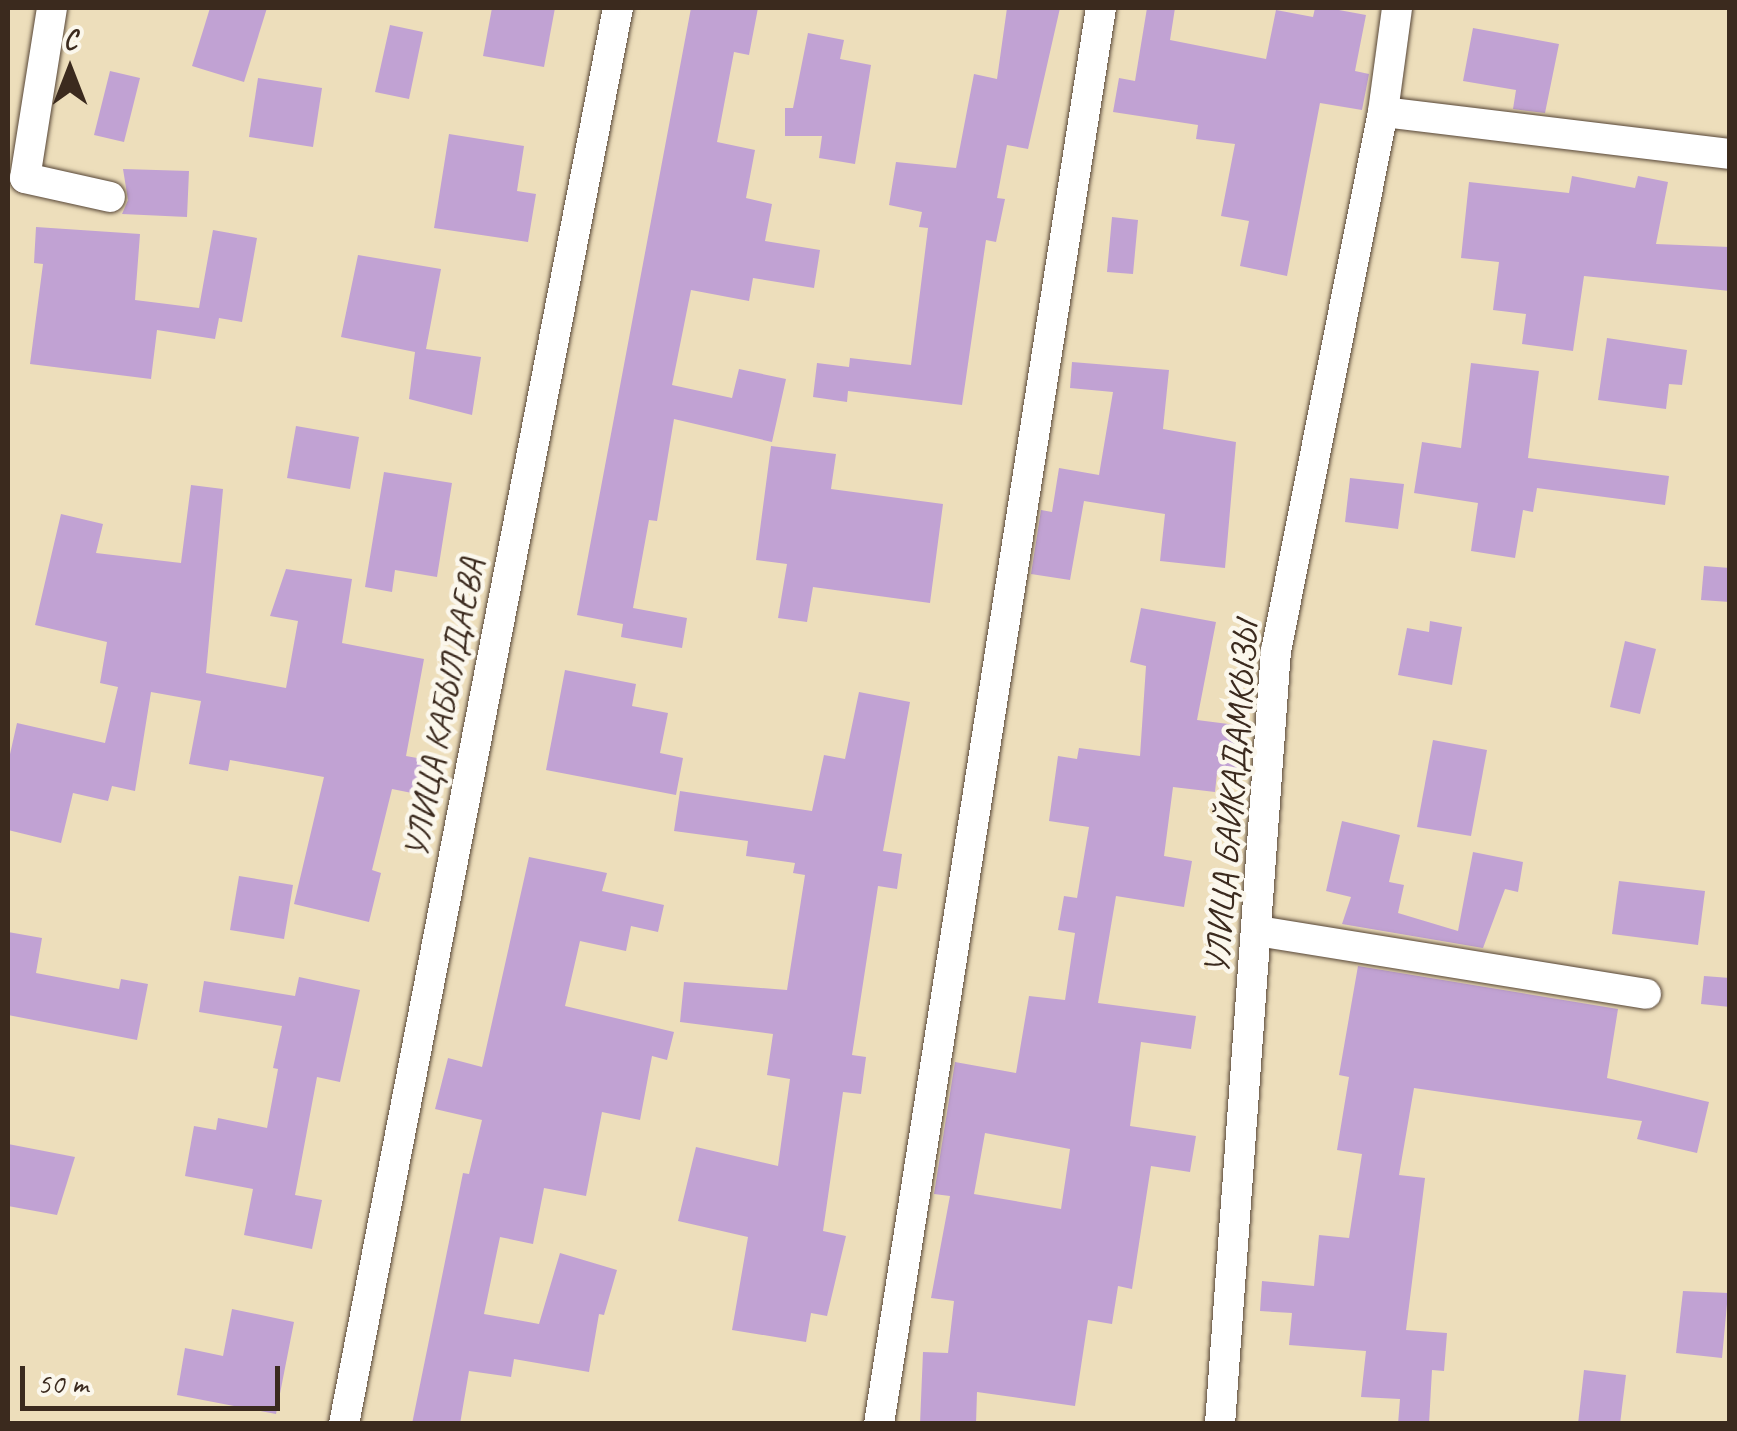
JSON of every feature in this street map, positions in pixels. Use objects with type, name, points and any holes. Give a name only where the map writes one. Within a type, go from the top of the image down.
[{"type":"street","points":[[52,8],[25,178],[110,196]]},
{"type":"street","name":"УЛИЦА КАБЫЛДАЕВА","points":[[344,1424],[618,8]]},
{"type":"street","points":[[879,1424],[1101,8]]},
{"type":"street","name":"УЛИЦА БАЙКАДАМКЫЗЫ","points":[[1220,1424],[1276,651],[1383,112],[1397,8]]},
{"type":"street","points":[[1383,112],[1730,154]]},
{"type":"street","points":[[1258,931],[1646,994]]},
{"type":"building","points":[[210,8],[267,8],[244,82],[192,66]]},
{"type":"building","points":[[492,8],[555,8],[544,67],[483,56]]},
{"type":"building","points":[[691,8],[758,8],[749,55],[734,52],[717,142],[755,150],[746,198],[772,204],[765,241],[820,250],[814,288],[753,278],[749,301],[691,290],[672,385],[732,398],[739,369],[786,379],[772,442],[674,419],[657,521],[649,520],[633,608],[687,618],[682,648],[621,637],[623,624],[577,615]]},
{"type":"building","points":[[1007,8],[1060,8],[1028,149],[1007,145],[997,198],[1005,199],[996,242],[986,240],[962,405],[848,391],[847,402],[813,397],[817,363],[849,367],[850,358],[911,365],[928,228],[919,227],[922,212],[889,205],[896,162],[956,168],[974,74],[997,79]]},
{"type":"building","points":[[1147,8],[1175,8],[1170,40],[1266,59],[1276,10],[1313,17],[1315,8],[1366,15],[1355,71],[1369,74],[1362,110],[1320,103],[1287,276],[1240,266],[1249,221],[1221,216],[1235,144],[1196,139],[1198,125],[1113,112],[1119,78],[1135,81]]},
{"type":"building","points":[[390,25],[423,32],[409,99],[375,92]]},
{"type":"building","points":[[1473,28],[1559,44],[1545,113],[1513,109],[1516,90],[1463,81]]},
{"type":"building","points":[[808,33],[844,40],[840,59],[871,65],[855,164],[819,158],[822,136],[785,136],[785,108],[793,108]]},
{"type":"building","points":[[110,71],[140,78],[124,142],[94,135]]},
{"type":"building","points":[[258,78],[322,88],[313,147],[249,137]]},
{"type":"building","points":[[449,134],[524,146],[517,191],[536,194],[528,242],[434,228]]},
{"type":"building","points":[[123,169],[189,171],[187,217],[122,214],[128,200]]},
{"type":"building","points":[[1572,176],[1635,188],[1638,176],[1668,182],[1656,244],[1729,247],[1730,291],[1584,276],[1573,351],[1522,344],[1526,314],[1493,310],[1499,262],[1461,258],[1469,182],[1569,193]]},
{"type":"building","points":[[1112,217],[1138,220],[1133,274],[1107,272]]},
{"type":"building","points":[[36,227],[140,234],[135,300],[199,308],[213,230],[257,238],[242,322],[219,318],[215,339],[157,330],[151,379],[30,364],[43,264],[34,263]]},
{"type":"building","points":[[358,255],[441,269],[426,349],[481,357],[472,415],[409,399],[415,352],[341,337]]},
{"type":"building","points":[[1607,338],[1687,350],[1682,385],[1669,384],[1666,409],[1598,400]]},
{"type":"building","points":[[1072,362],[1169,370],[1163,429],[1236,442],[1225,568],[1160,561],[1165,514],[1084,501],[1070,580],[1031,574],[1041,510],[1052,512],[1059,468],[1099,475],[1113,392],[1070,388]]},
{"type":"building","points":[[1471,363],[1539,371],[1528,458],[1669,476],[1665,505],[1537,488],[1533,512],[1523,510],[1515,558],[1471,551],[1478,503],[1414,493],[1422,442],[1461,448]]},
{"type":"building","points":[[296,426],[359,437],[350,489],[287,478]]},
{"type":"building","points":[[771,446],[836,454],[831,489],[943,504],[930,603],[813,587],[807,622],[778,618],[787,564],[756,560]]},
{"type":"building","points":[[384,472],[452,483],[437,577],[395,570],[392,592],[365,587]]},
{"type":"building","points":[[1350,478],[1404,484],[1398,529],[1345,522]]},
{"type":"building","points":[[191,485],[223,489],[206,673],[286,688],[298,621],[270,616],[286,569],[352,579],[342,643],[424,659],[406,756],[428,760],[422,795],[392,789],[372,870],[381,873],[369,922],[294,904],[324,777],[230,760],[228,771],[189,764],[201,701],[151,692],[135,791],[112,786],[108,801],[73,793],[61,843],[8,830],[8,763],[17,723],[105,743],[118,687],[100,683],[107,642],[35,625],[61,514],[103,524],[96,553],[181,563]]},
{"type":"building","points":[[1704,566],[1730,568],[1730,602],[1701,600]]},
{"type":"building","points":[[1141,608],[1216,622],[1197,720],[1244,726],[1238,776],[1217,773],[1215,792],[1173,787],[1164,856],[1192,861],[1184,907],[1116,896],[1098,1003],[1196,1016],[1191,1049],[1141,1042],[1130,1126],[1196,1136],[1190,1172],[1151,1166],[1132,1289],[1118,1286],[1112,1324],[1088,1320],[1075,1406],[977,1392],[976,1424],[920,1424],[923,1352],[948,1353],[954,1301],[931,1298],[950,1196],[934,1194],[955,1062],[1016,1073],[1029,996],[1065,1000],[1075,933],[1058,930],[1064,896],[1077,898],[1089,827],[1049,821],[1058,756],[1077,759],[1079,748],[1140,756],[1146,666],[1130,662]],"holes":[[[985,1133],[1070,1149],[1061,1209],[974,1194]]]},
{"type":"building","points":[[1430,621],[1462,627],[1452,685],[1398,675],[1407,628],[1429,632]]},
{"type":"building","points":[[1625,641],[1656,649],[1640,714],[1610,707]]},
{"type":"building","points":[[565,670],[636,684],[632,706],[668,713],[660,753],[683,758],[676,795],[546,770]]},
{"type":"building","points":[[859,692],[910,702],[883,851],[902,854],[897,889],[878,886],[852,1055],[866,1057],[861,1094],[843,1092],[823,1231],[846,1236],[827,1316],[811,1313],[806,1342],[732,1330],[748,1237],[678,1221],[696,1147],[778,1166],[790,1079],[767,1075],[773,1034],[680,1022],[684,982],[787,990],[805,875],[793,873],[795,863],[746,856],[748,841],[674,831],[680,791],[812,811],[824,755],[845,759]]},
{"type":"building","points":[[1433,740],[1487,750],[1471,836],[1417,827]]},
{"type":"building","points":[[1342,821],[1400,835],[1389,882],[1404,885],[1398,913],[1458,931],[1473,852],[1523,862],[1518,892],[1505,889],[1483,948],[1342,924],[1351,897],[1326,891]]},
{"type":"building","points":[[529,857],[607,873],[602,891],[664,905],[658,932],[631,926],[626,951],[580,941],[565,1006],[674,1032],[667,1060],[652,1056],[640,1120],[602,1112],[586,1196],[544,1188],[533,1244],[500,1237],[484,1314],[539,1324],[560,1253],[617,1270],[604,1315],[599,1314],[589,1372],[514,1359],[511,1377],[469,1371],[460,1424],[412,1424],[463,1173],[469,1174],[482,1120],[435,1109],[448,1058],[482,1067]]},
{"type":"building","points":[[239,876],[293,885],[284,939],[230,930]]},
{"type":"building","points":[[1619,881],[1705,891],[1698,945],[1612,934]]},
{"type":"building","points":[[8,932],[42,938],[36,973],[119,989],[121,979],[148,984],[137,1040],[8,1015]]},
{"type":"building","points":[[1358,966],[1618,1009],[1607,1078],[1709,1102],[1697,1153],[1637,1139],[1642,1121],[1414,1088],[1399,1175],[1425,1178],[1406,1330],[1447,1333],[1444,1371],[1432,1370],[1429,1424],[1398,1424],[1400,1399],[1361,1397],[1366,1351],[1289,1345],[1292,1313],[1260,1311],[1262,1281],[1314,1286],[1319,1235],[1349,1238],[1362,1154],[1337,1150],[1349,1077],[1339,1075]]},
{"type":"building","points":[[1704,976],[1730,978],[1730,1007],[1701,1004]]},
{"type":"building","points":[[299,977],[360,990],[340,1082],[317,1077],[295,1195],[322,1200],[312,1249],[244,1235],[253,1189],[185,1176],[194,1126],[216,1130],[218,1118],[267,1128],[278,1069],[273,1068],[282,1026],[199,1012],[204,981],[295,996]]},
{"type":"building","points":[[8,1144],[75,1157],[57,1215],[8,1206]]},
{"type":"building","points":[[1683,1291],[1728,1293],[1722,1358],[1676,1353]]},
{"type":"building","points":[[232,1309],[294,1322],[276,1414],[177,1395],[185,1348],[223,1356]]},
{"type":"building","points":[[1584,1370],[1626,1375],[1620,1424],[1578,1424]]}]
